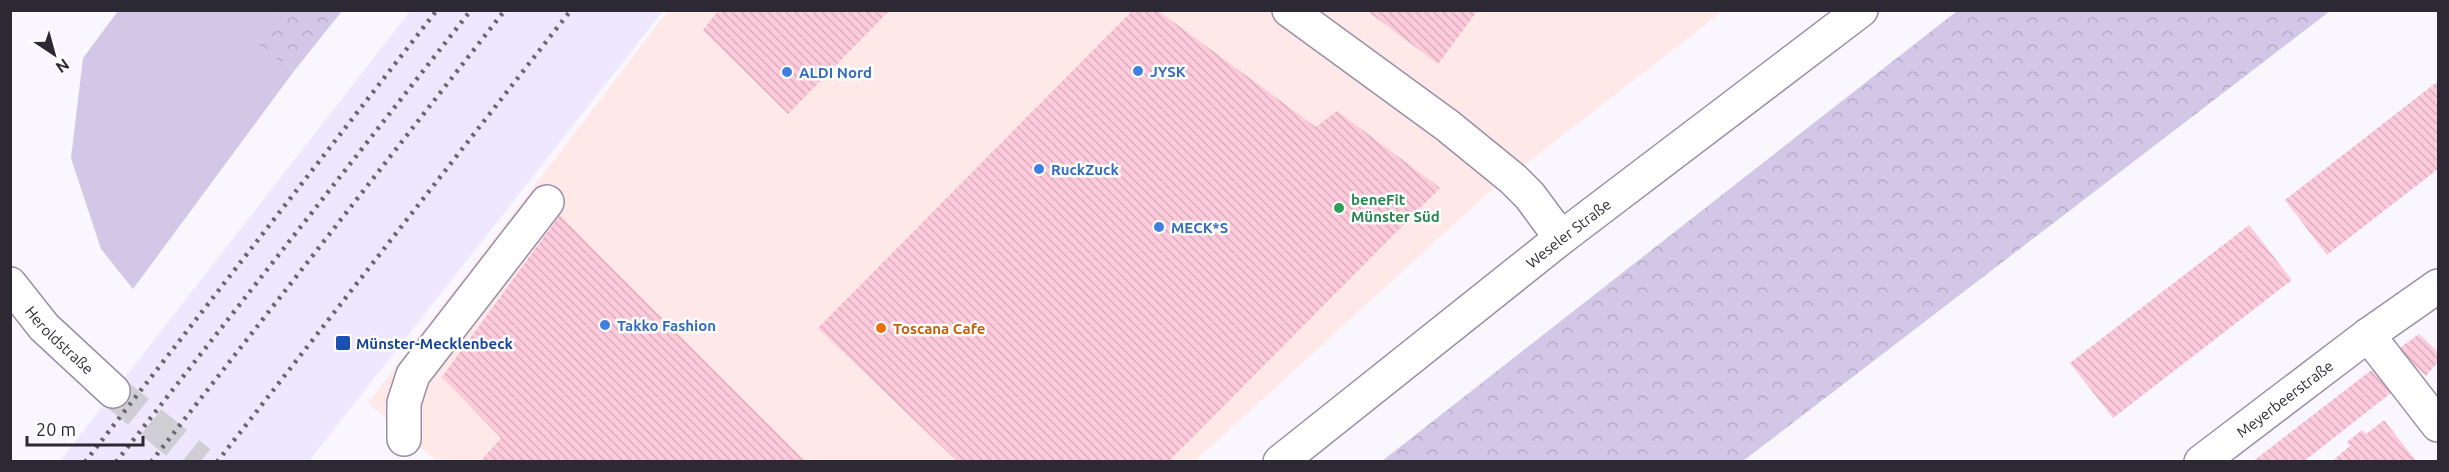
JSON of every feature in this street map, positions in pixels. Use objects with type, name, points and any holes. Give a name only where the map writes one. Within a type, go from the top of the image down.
[{"type":"main road","points":[[1288,10],[1448,126],[1513,180],[1530,196],[1561,238]]},
{"type":"main road","name":"Weseler Straße","points":[[1280,462],[1561,238],[1861,10]]},
{"type":"main road","points":[[404,438],[404,403],[413,375],[547,202]]},
{"type":"main road","name":"Heroldstraße","points":[[10,284],[44,327],[113,391]]},
{"type":"main road","name":"Meyerbeerstraße","points":[[2201,462],[2368,335],[2439,285]]},
{"type":"main road","points":[[2368,335],[2439,424]]},
{"type":"shaded area","points":[[410,11],[663,11],[309,461],[59,462]]},
{"type":"shaded area","points":[[668,11],[1723,11],[1487,194],[1195,461],[437,461],[368,403]]},
{"type":"green space","points":[[118,11],[277,11],[254,41],[294,71],[133,289],[101,249],[71,158],[83,58]]},
{"type":"green space","points":[[277,11],[342,11],[294,71],[253,41]]},
{"type":"green space","points":[[1957,11],[2330,11],[1743,461],[1382,461]]},
{"type":"building","name":"ALDI Nord","points":[[719,10],[890,10],[788,114],[703,30]]},
{"type":"building","name":"MECK*S","points":[[1133,10],[1157,10],[1316,127],[1337,111],[1440,188],[1168,462],[958,462],[818,328]]},
{"type":"building","points":[[1366,10],[1478,10],[1438,64]]},
{"type":"building","points":[[2438,81],[2438,169],[2327,255],[2285,200]]},
{"type":"building","points":[[560,215],[806,462],[480,462],[501,438],[442,377]]},
{"type":"building","points":[[2249,225],[2292,280],[2113,418],[2070,363]]},
{"type":"building","points":[[2419,334],[2438,352],[2438,365],[2437,363],[2426,376],[2397,350]]},
{"type":"building","points":[[2378,365],[2396,389],[2303,462],[2252,462]]},
{"type":"building","points":[[2384,420],[2417,462],[2331,462],[2350,446],[2347,442],[2362,430],[2366,434]]},
{"type":"tunnel","points":[[113,391],[200,462]]},
{"type":"railway","points":[[85,462],[437,10]]},
{"type":"railway","points":[[116,462],[471,10]]},
{"type":"railway","points":[[151,462],[505,10]]},
{"type":"railway","points":[[217,462],[571,10]]},
{"type":"place","name":"JYSK","points":[[1138,71]]},
{"type":"place","name":"ALDI Nord","points":[[787,72]]},
{"type":"place","name":"RuckZuck","points":[[1039,169]]},
{"type":"place","name":"beneFit Münster Süd","points":[[1339,208]]},
{"type":"place","name":"MECK*S","points":[[1159,227]]},
{"type":"place","name":"Takko Fashion","points":[[605,325]]},
{"type":"place","name":"Toscana Cafe","points":[[881,328]]},
{"type":"place","name":"Münster-Mecklenbeck","points":[[343,343]]}]
